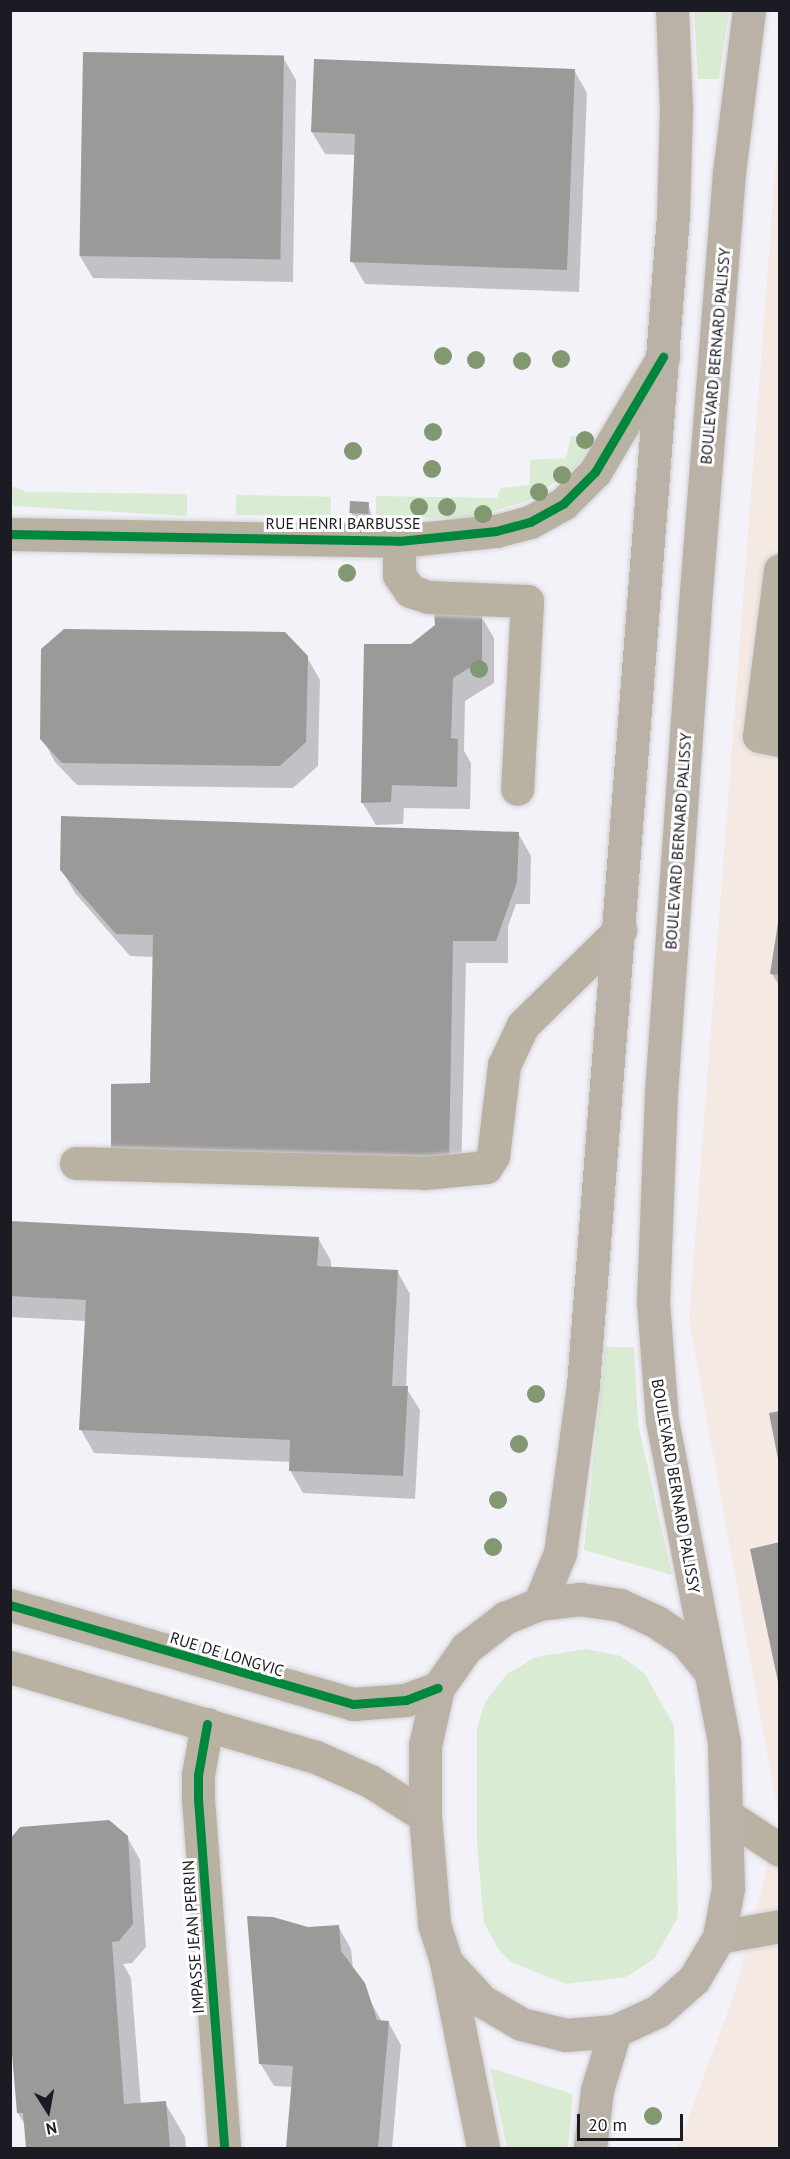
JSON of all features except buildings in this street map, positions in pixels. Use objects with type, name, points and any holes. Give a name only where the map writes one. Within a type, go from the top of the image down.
[{"type":"main road","points":[[539,1604],[560,1553],[573,1468],[620,930],[663,357],[676,109],[672,10]]},
{"type":"main road","name":"BOULEVARD BERNARD PALISSY","points":[[719,1937],[728,1888],[728,1816],[724,1742],[708,1669],[656,1370],[655,1197],[724,231],[749,10]]},
{"type":"main road","points":[[483,2148],[446,1962],[434,1924],[425,1816],[425,1746],[438,1688],[466,1648],[506,1618],[539,1604],[580,1599],[620,1605],[657,1622],[685,1641],[708,1669]]},
{"type":"main road","points":[[446,1962],[482,2001],[521,2024],[566,2035],[615,2031],[658,2011],[694,1979],[719,1937]]},
{"type":"main road","points":[[590,2148],[597,2090],[615,2031]]},
{"type":"street","name":"RUE HENRI BARBUSSE","points":[[10,534],[399,541],[496,531],[530,522],[563,504],[595,472],[663,357]]},
{"type":"street","points":[[399,541],[399,575],[410,591],[428,597],[527,601],[517,789]]},
{"type":"street","points":[[780,570],[759,736],[780,740]]},
{"type":"street","points":[[76,1163],[424,1173],[486,1167],[493,1156],[504,1065],[523,1025],[620,930]]},
{"type":"street","name":"RUE DE LONGVIC","points":[[10,1605],[353,1704],[406,1700],[438,1688]]},
{"type":"street","points":[[10,1667],[316,1757],[370,1781],[425,1816]]},
{"type":"street","name":"IMPASSE JEAN PERRIN","points":[[207,1724],[198,1775],[198,1799],[224,2148]]},
{"type":"street","points":[[728,1816],[780,1850]]},
{"type":"street","points":[[719,1937],[780,1926]]},
{"type":"shaded area","points":[[779,119],[779,1820],[689,1320]]},
{"type":"shaded area","points":[[779,1820],[779,2148],[677,2148],[735,1992]]},
{"type":"green space","points":[[694,11],[729,11],[719,79],[698,79]]},
{"type":"green space","points":[[571,436],[595,438],[576,467],[528,501],[464,519],[376,516],[376,496],[497,498],[501,488],[530,485],[530,460],[566,458]]},
{"type":"green space","points":[[11,486],[27,492],[187,494],[187,516],[13,506]]},
{"type":"green space","points":[[236,495],[331,497],[331,517],[236,515]]},
{"type":"green space","points":[[605,1347],[634,1347],[638,1423],[672,1575],[584,1550]]},
{"type":"green space","points":[[586,1649],[621,1656],[645,1674],[674,1726],[678,1917],[654,1959],[626,1977],[566,1984],[513,1963],[500,1952],[484,1923],[477,1844],[477,1728],[485,1702],[507,1674],[536,1657]]},
{"type":"green space","points":[[490,2068],[573,2094],[568,2148],[507,2148]]},
{"type":"cycle path","points":[[10,534],[399,541],[496,531],[530,522],[563,504],[595,472],[663,357]]},
{"type":"cycle path","points":[[10,1605],[353,1704],[406,1700],[438,1688]]},
{"type":"cycle path","points":[[207,1724],[198,1775],[198,1799],[224,2148]]}]
